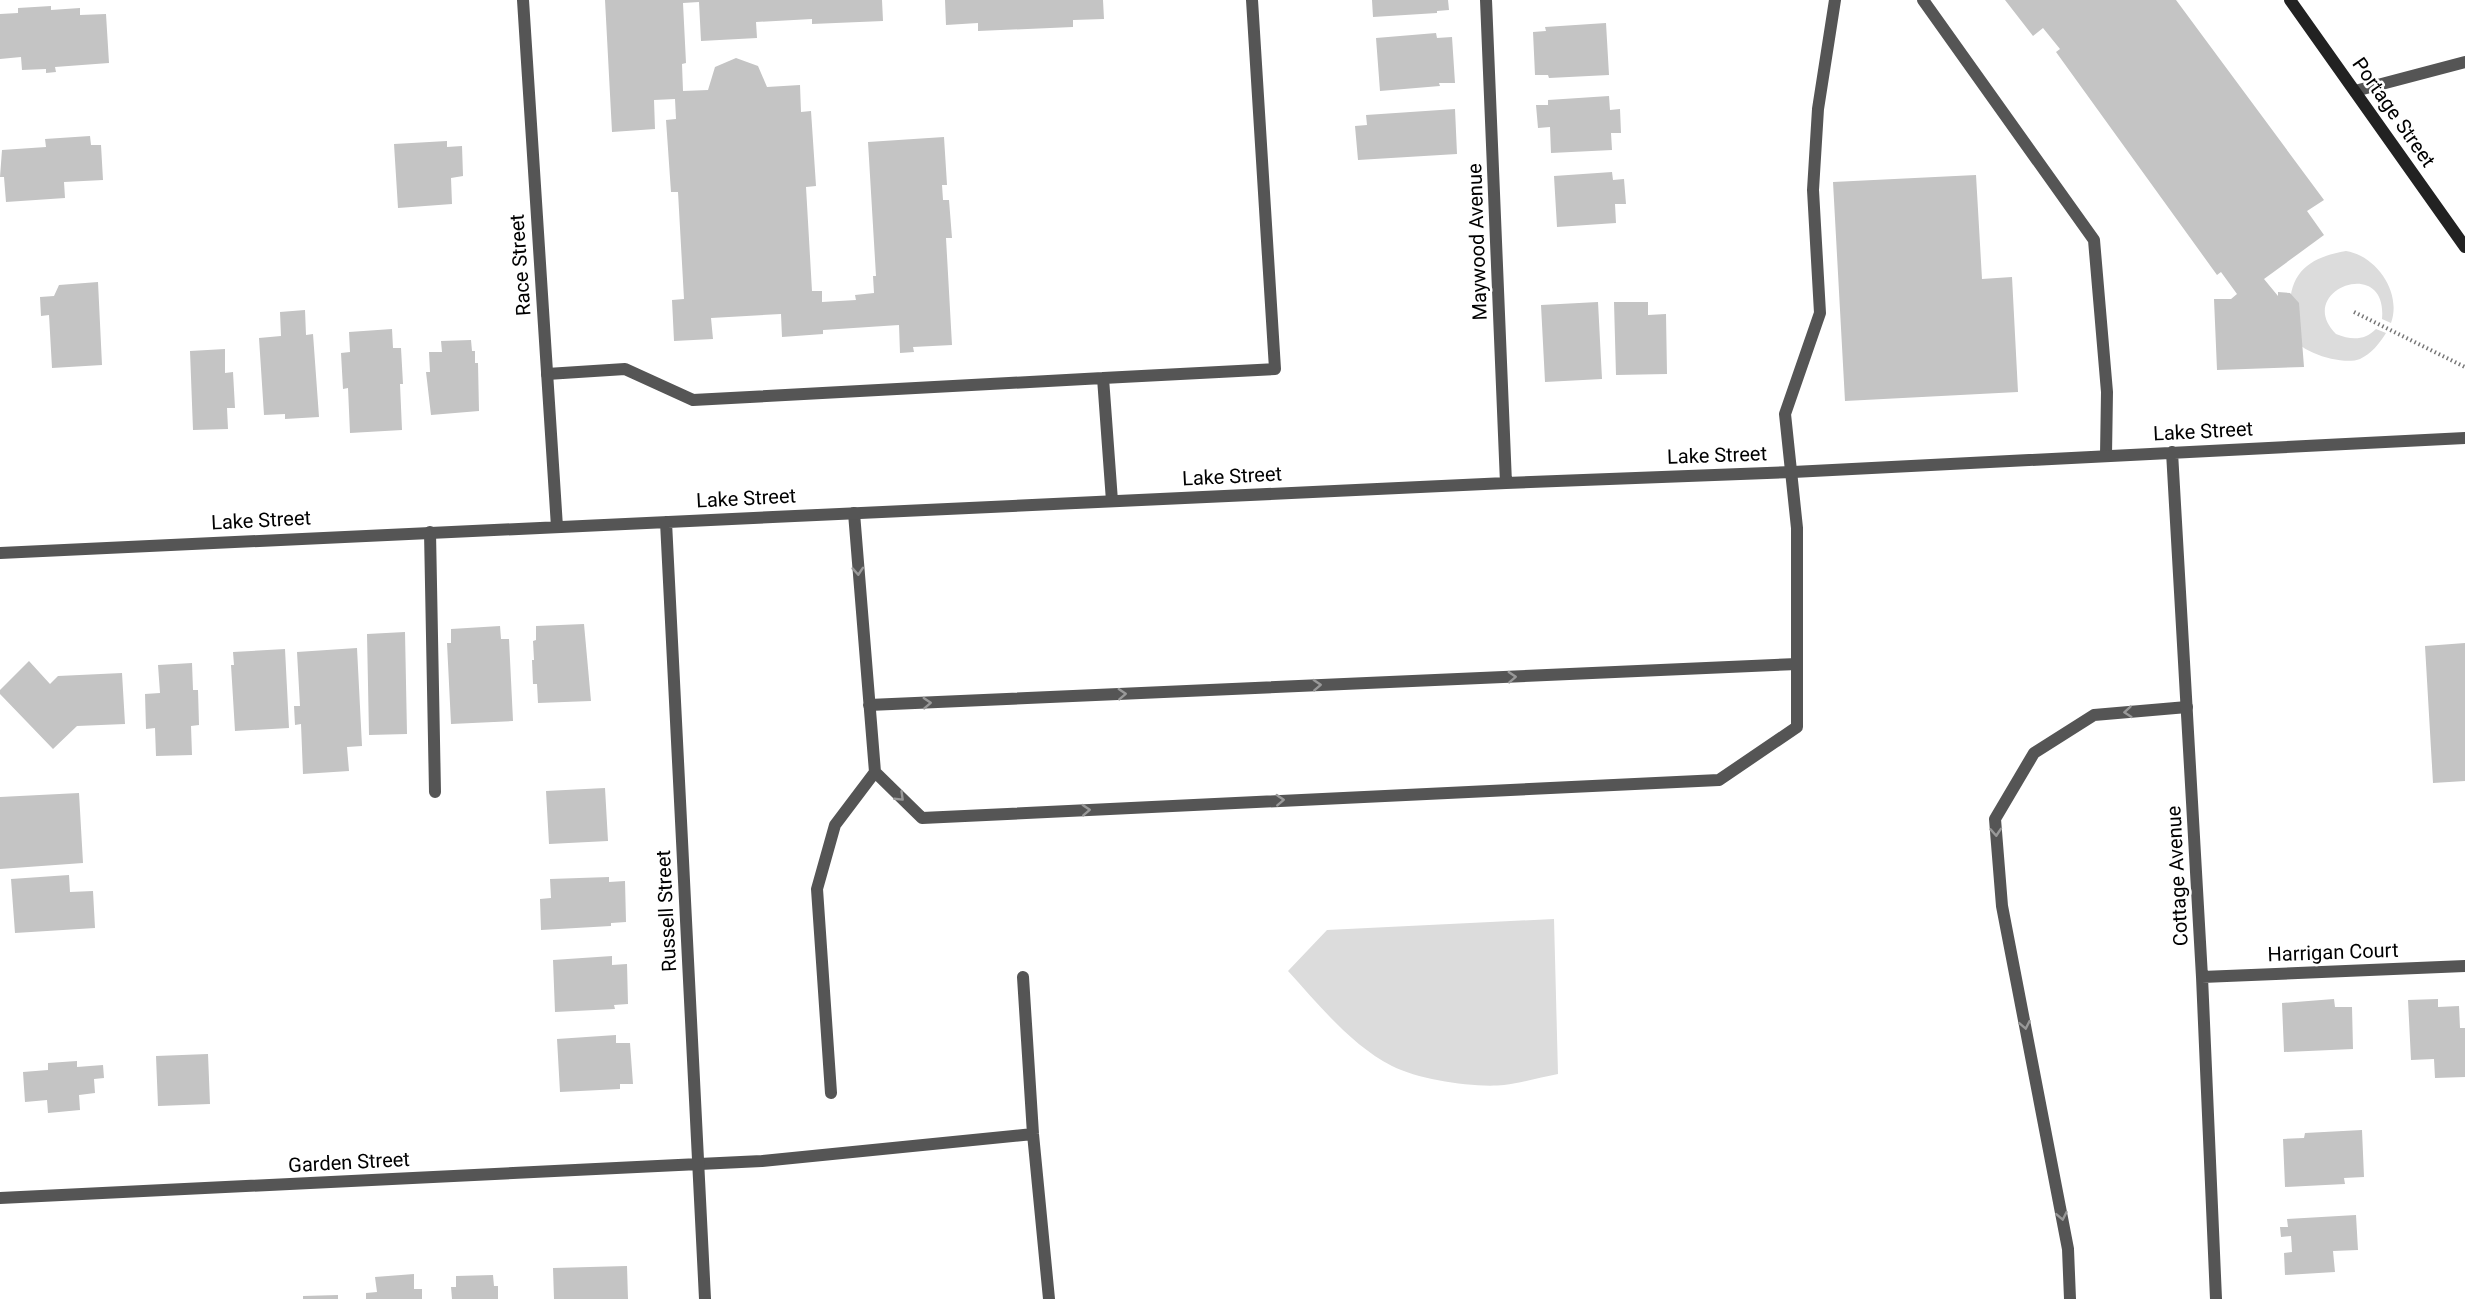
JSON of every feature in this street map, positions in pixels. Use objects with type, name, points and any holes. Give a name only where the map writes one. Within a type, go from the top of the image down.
[{"type":"main road","name":"Portage Street","points":[[2290,0],[2465,247]]},
{"type":"street","name":"Race Street","points":[[523,0],[557,527]]},
{"type":"street","points":[[547,374],[625,369],[693,400],[1275,369],[1252,0]]},
{"type":"street","name":"Maywood Avenue","points":[[1486,0],[1506,483]]},
{"type":"street","points":[[854,513],[875,772],[922,818],[1719,780],[1797,727],[1797,528],[1793,472],[1785,414],[1820,313],[1813,190],[1818,109],[1834,0]]},
{"type":"street","points":[[1923,0],[2094,240],[2107,392],[2106,455]]},
{"type":"street","points":[[2355,91],[2465,63]]},
{"type":"street","points":[[1103,378],[1112,501]]},
{"type":"street","name":"Lake Street","points":[[0,553],[1506,483],[1793,472],[2465,438]]},
{"type":"street","name":"Cottage Avenue","points":[[2172,452],[2202,976],[2216,1299]]},
{"type":"street","name":"Russell Street","points":[[666,522],[705,1299]]},
{"type":"street","points":[[430,532],[435,792]]},
{"type":"street","points":[[869,705],[1797,664]]},
{"type":"street","points":[[2070,1299],[2068,1249],[2001,906],[1995,819],[2034,753],[2094,715],[2187,707]]},
{"type":"street","points":[[831,1093],[817,889],[835,825],[875,772]]},
{"type":"street","name":"Harrigan Court","points":[[2202,976],[2465,966]]},
{"type":"street","points":[[1023,977],[1049,1299]]},
{"type":"street","name":"Garden Street","points":[[0,1198],[762,1161],[1034,1134]]},
{"type":"path","points":[[2354,312],[2465,367]]},
{"type":"shaded area","points":[[2346,251],[2368,260],[2377,268],[2390,288],[2393,300],[2391,323],[2382,319],[2380,299],[2371,288],[2359,284],[2345,286],[2333,293],[2326,304],[2326,318],[2336,334],[2357,338],[2367,336],[2376,329],[2386,333],[2368,354],[2352,361],[2332,359],[2310,351],[2294,340],[2289,328],[2291,297],[2298,276],[2312,262]]},
{"type":"shaded area","points":[[1554,919],[1558,1074],[1518,1083],[1492,1086],[1463,1084],[1432,1079],[1392,1066],[1349,1036],[1288,971],[1327,930]]},
{"type":"building","points":[[605,0],[882,0],[883,21],[812,24],[812,19],[756,22],[757,38],[701,41],[699,2],[683,3],[686,63],[682,64],[683,91],[708,90],[715,67],[736,58],[758,66],[767,87],[800,85],[801,112],[811,111],[816,186],[806,187],[812,291],[822,291],[822,302],[856,300],[855,295],[874,293],[873,276],[876,276],[868,142],[944,137],[947,185],[942,185],[943,200],[949,200],[952,238],[946,238],[952,345],[913,347],[914,352],[900,353],[899,325],[823,330],[823,334],[782,337],[781,314],[711,318],[713,339],[674,341],[672,300],[684,299],[678,192],[671,192],[666,120],[676,119],[675,99],[654,100],[655,129],[612,132]]},
{"type":"building","points":[[945,0],[1103,0],[1104,19],[1073,20],[1073,27],[978,31],[978,23],[946,25]]},
{"type":"building","points":[[1372,0],[1448,0],[1449,10],[1437,11],[1437,13],[1373,17]]},
{"type":"building","points":[[2005,0],[2176,0],[2324,200],[2307,211],[2324,235],[2264,279],[2278,296],[2278,292],[2290,293],[2299,303],[2304,367],[2217,370],[2214,299],[2231,299],[2237,294],[2221,272],[2217,275],[2056,52],[2060,49],[2043,28],[2033,36]]},
{"type":"building","points":[[51,6],[51,10],[80,8],[80,15],[106,14],[109,63],[55,67],[56,72],[46,73],[46,69],[22,70],[21,57],[0,59],[0,14],[18,13],[18,8]]},
{"type":"building","points":[[1606,23],[1609,75],[1549,78],[1548,75],[1535,75],[1533,32],[1546,31],[1545,27]]},
{"type":"building","points":[[1436,33],[1437,38],[1452,37],[1455,83],[1380,91],[1376,38]]},
{"type":"building","points":[[1609,96],[1610,110],[1620,109],[1621,133],[1611,133],[1612,150],[1551,153],[1550,127],[1538,128],[1536,105],[1548,105],[1548,100]]},
{"type":"building","points":[[1455,109],[1457,154],[1358,160],[1355,126],[1367,125],[1366,115]]},
{"type":"building","points":[[90,136],[91,145],[101,145],[103,180],[64,182],[65,198],[6,202],[4,177],[0,177],[2,150],[46,147],[45,139]]},
{"type":"building","points":[[447,141],[447,147],[462,146],[463,176],[451,178],[452,204],[398,208],[394,144]]},
{"type":"building","points":[[1612,172],[1613,180],[1624,179],[1626,204],[1615,204],[1616,223],[1557,227],[1554,176]]},
{"type":"building","points":[[1976,175],[1982,279],[2012,277],[2018,392],[1845,401],[1833,182]]},
{"type":"building","points":[[98,282],[102,365],[52,368],[49,315],[41,316],[40,297],[54,296],[59,285]]},
{"type":"building","points":[[1598,302],[1602,379],[1545,382],[1541,305]]},
{"type":"building","points":[[1614,302],[1648,302],[1648,315],[1666,314],[1667,374],[1616,375]]},
{"type":"building","points":[[305,310],[306,335],[313,334],[319,417],[285,419],[285,414],[264,415],[259,338],[281,336],[280,312]]},
{"type":"building","points":[[392,329],[393,348],[401,348],[402,430],[350,433],[348,388],[343,389],[341,353],[350,352],[349,332]]},
{"type":"building","points":[[471,340],[472,351],[475,351],[475,363],[478,363],[479,411],[431,415],[426,372],[430,372],[429,352],[442,352],[441,341]]},
{"type":"building","points":[[225,349],[225,373],[233,372],[235,408],[227,408],[228,429],[193,430],[190,351]]},
{"type":"building","points":[[584,624],[591,701],[538,703],[537,684],[533,684],[532,660],[534,660],[533,641],[536,640],[536,626]]},
{"type":"building","points":[[500,626],[501,639],[509,639],[513,721],[451,724],[447,643],[451,643],[451,629]]},
{"type":"building","points":[[405,632],[407,734],[369,735],[367,634]]},
{"type":"building","points":[[2465,643],[2465,781],[2433,783],[2425,646]]},
{"type":"building","points":[[357,648],[362,746],[347,747],[349,771],[303,774],[301,724],[295,725],[294,706],[300,706],[297,652]]},
{"type":"building","points":[[285,649],[289,728],[235,731],[231,665],[234,665],[233,652]]},
{"type":"building","points":[[29,661],[50,684],[58,676],[122,673],[125,724],[77,726],[53,749],[0,694],[0,690]]},
{"type":"building","points":[[192,663],[193,690],[198,690],[199,725],[191,726],[192,755],[156,756],[155,728],[146,729],[145,694],[160,693],[158,665]]},
{"type":"building","points":[[605,788],[608,841],[549,844],[546,791]]},
{"type":"building","points":[[79,793],[83,863],[0,869],[0,797]]},
{"type":"building","points":[[69,875],[70,892],[93,891],[95,928],[15,933],[11,879]]},
{"type":"building","points":[[609,877],[609,882],[625,881],[626,922],[611,923],[611,926],[541,930],[540,899],[551,898],[550,879]]},
{"type":"building","points":[[612,956],[612,965],[627,964],[628,1004],[614,1005],[615,1009],[555,1012],[553,960]]},
{"type":"building","points":[[2334,999],[2335,1007],[2352,1007],[2353,1049],[2284,1052],[2282,1003]]},
{"type":"building","points":[[2438,999],[2438,1007],[2459,1006],[2460,1028],[2465,1028],[2465,1077],[2435,1078],[2434,1059],[2411,1060],[2408,1000]]},
{"type":"building","points":[[616,1035],[616,1043],[630,1043],[633,1084],[620,1084],[620,1089],[560,1092],[557,1039]]},
{"type":"building","points":[[208,1054],[210,1104],[158,1106],[156,1056]]},
{"type":"building","points":[[77,1061],[77,1067],[103,1065],[104,1078],[94,1079],[95,1093],[79,1095],[80,1110],[48,1113],[47,1100],[25,1102],[23,1072],[48,1070],[48,1063]]},
{"type":"building","points":[[2362,1130],[2364,1177],[2344,1178],[2345,1184],[2285,1187],[2283,1139],[2304,1138],[2305,1133]]},
{"type":"building","points":[[2356,1215],[2358,1250],[2333,1251],[2335,1272],[2285,1275],[2284,1253],[2292,1252],[2291,1236],[2281,1237],[2280,1227],[2288,1227],[2287,1219]]},
{"type":"building","points":[[627,1266],[628,1299],[554,1299],[553,1268]]},
{"type":"building","points":[[414,1274],[414,1289],[422,1289],[422,1299],[366,1299],[366,1293],[377,1292],[375,1277]]},
{"type":"building","points":[[493,1275],[494,1286],[498,1286],[498,1299],[452,1299],[451,1287],[456,1287],[456,1276]]},
{"type":"building","points":[[338,1295],[338,1299],[303,1299],[303,1296]]}]
